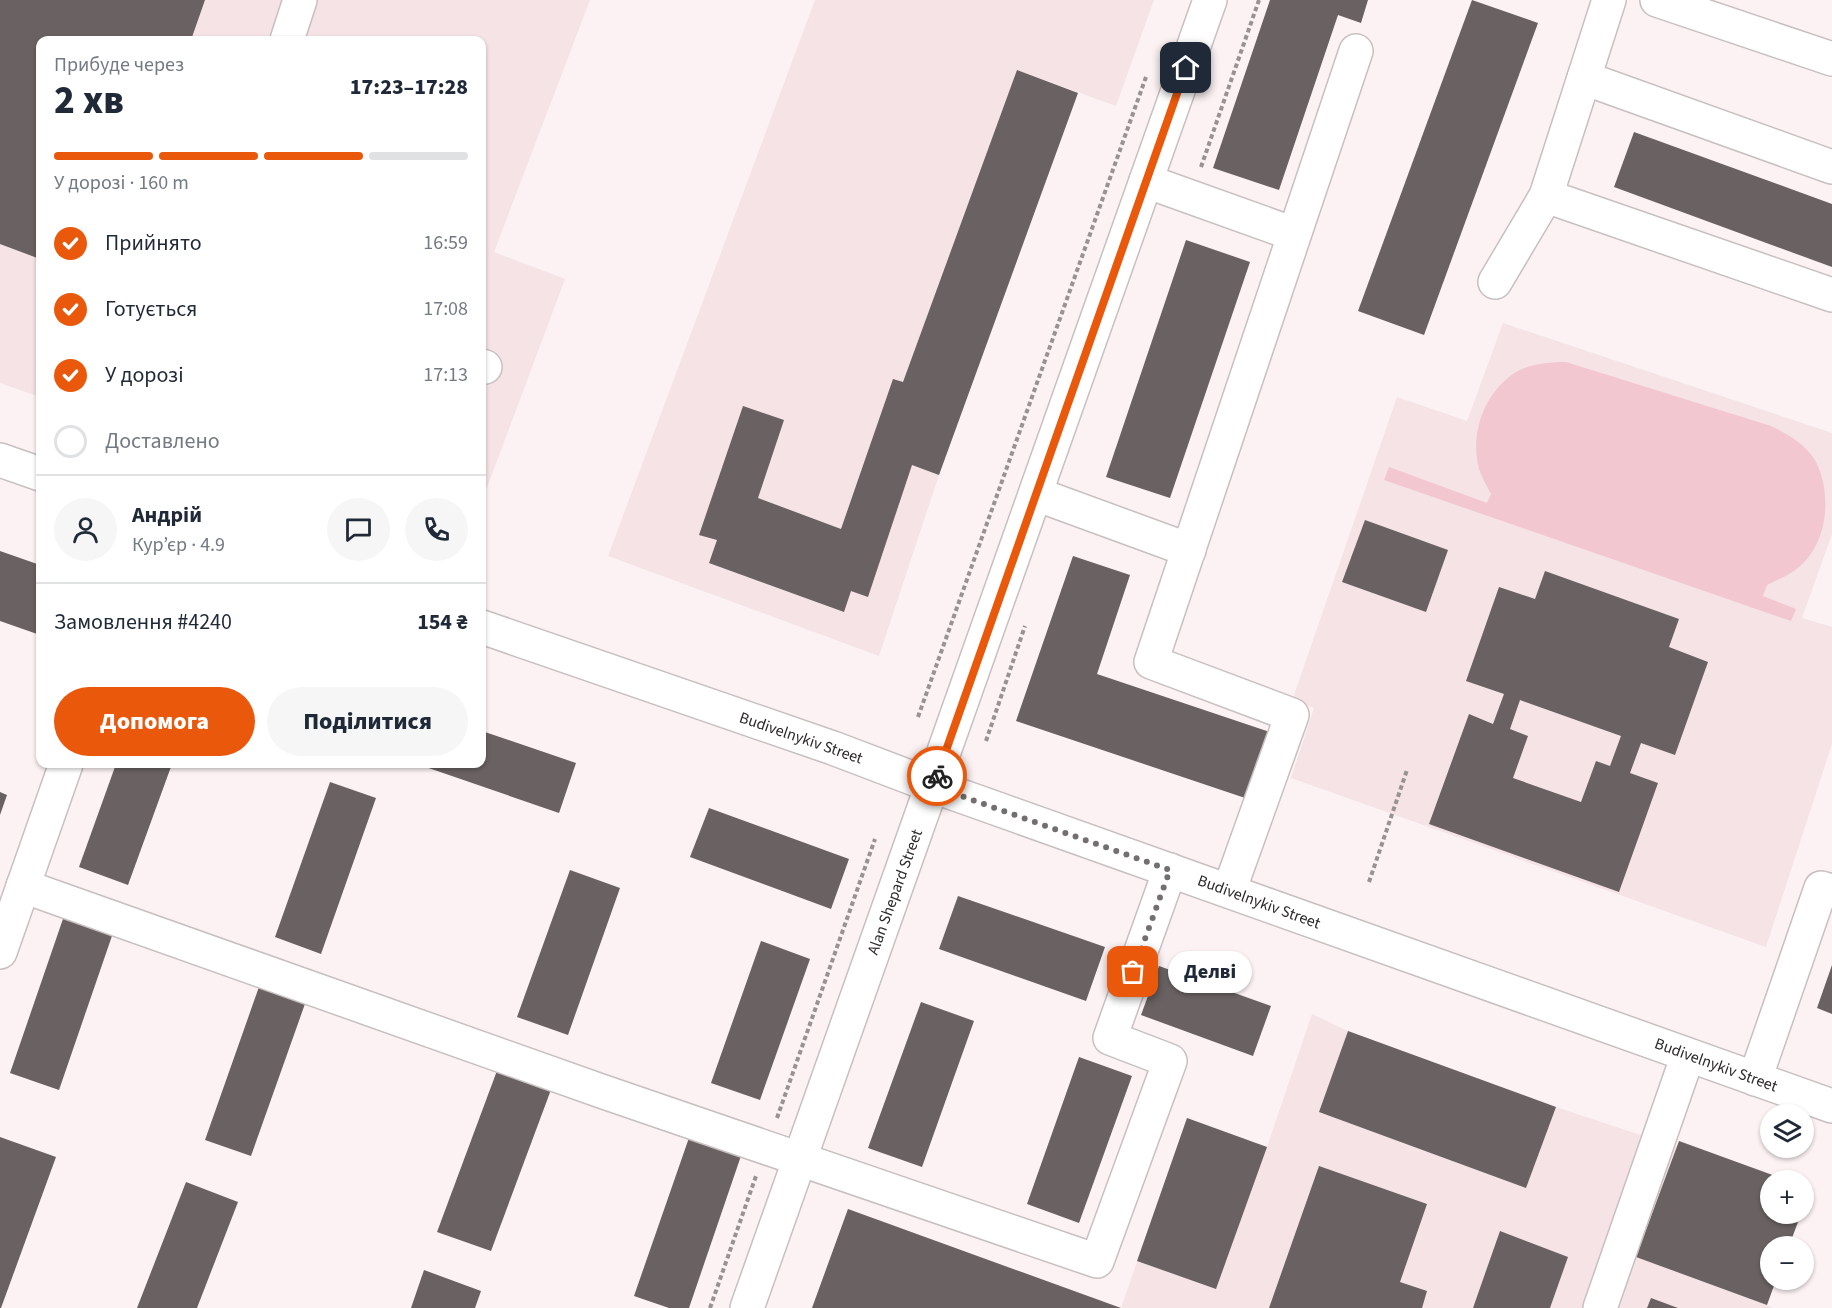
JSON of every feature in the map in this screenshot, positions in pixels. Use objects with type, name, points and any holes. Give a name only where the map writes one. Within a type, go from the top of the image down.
[{"type":"street","points":[[288,36],[300,0]]},
{"type":"street","name":"Alan Shepard Street","points":[[747,1308],[1210,0]]},
{"type":"street","points":[[1495,282],[1546,196],[1609,0]]},
{"type":"street","points":[[1657,0],[1736,13],[1832,59]]},
{"type":"street","points":[[1229,891],[1292,715],[1151,662],[1356,51]]},
{"type":"street","points":[[1584,78],[1832,167]]},
{"type":"street","points":[[1146,181],[1294,234]]},
{"type":"street","points":[[1546,196],[1832,295]]},
{"type":"street","points":[[0,460],[36,473]]},
{"type":"street","points":[[1036,494],[1189,550]]},
{"type":"street","name":"Budivelnykiv Street","points":[[486,628],[833,748],[933,786],[1832,1106]]},
{"type":"street","points":[[0,952],[65,768]]},
{"type":"street","points":[[23,886],[197,950],[1097,1261],[1170,1061],[1110,1038],[1170,870]]},
{"type":"street","points":[[1755,1079],[1821,888],[1832,891]]},
{"type":"street","points":[[1600,1308],[1688,1055]]},
{"type":"path","points":[[1182,194],[1200,170],[1259,0]]},
{"type":"path","points":[[918,717],[1149,67]]},
{"type":"path","points":[[986,741],[1028,618]]},
{"type":"path","points":[[1369,882],[1407,770]]},
{"type":"path","points":[[710,1308],[875,839]]},
{"type":"shaded area","points":[[0,0],[590,0],[494,252],[565,279],[486,490],[486,36],[36,36],[36,396],[0,383]]},
{"type":"shaded area","points":[[815,0],[1154,0],[1116,106],[1017,70],[904,381],[939,475],[879,656],[608,556]]},
{"type":"shaded area","points":[[1503,323],[1832,433],[1832,534],[1802,618],[1832,627],[1832,744],[1766,947],[1291,778],[1314,708],[1292,701],[1397,397],[1467,421]]},
{"type":"shaded area","points":[[1566,362],[1771,426],[1796,440],[1811,454],[1824,487],[1825,516],[1822,531],[1809,557],[1792,572],[1767,585],[1763,596],[1796,609],[1791,621],[1384,480],[1389,467],[1487,503],[1491,494],[1479,469],[1476,443],[1481,417],[1487,404],[1494,393],[1513,374],[1538,364]]},
{"type":"shaded area","points":[[1312,1014],[1348,1031],[1556,1107],[1677,1147],[1680,1141],[1760,1170],[1760,1224],[1797,1224],[1793,1236],[1760,1236],[1760,1290],[1772,1290],[1767,1305],[1773,1308],[1121,1308],[1187,1118],[1267,1147]]},
{"type":"shaded area","points":[[848,1209],[1121,1308],[812,1308]]},
{"type":"building","points":[[0,0],[205,0],[192,36],[36,36],[36,258],[0,244]]},
{"type":"building","points":[[1270,0],[1368,0],[1361,23],[1338,15],[1279,190],[1213,168]]},
{"type":"building","points":[[1472,0],[1538,23],[1424,335],[1358,311]]},
{"type":"building","points":[[1017,70],[1078,93],[939,475],[912,465],[868,597],[851,591],[844,612],[709,563],[717,540],[699,535],[743,406],[784,420],[758,498],[841,529],[893,379],[903,382]]},
{"type":"building","points":[[1634,132],[1832,204],[1832,267],[1614,187]]},
{"type":"building","points":[[1186,240],[1250,262],[1170,498],[1106,477]]},
{"type":"building","points":[[1365,520],[1448,550],[1426,612],[1342,582]]},
{"type":"building","points":[[0,551],[36,564],[36,634],[0,621]]},
{"type":"building","points":[[1073,556],[1130,575],[1097,674],[1276,734],[1254,801],[1016,721]]},
{"type":"building","points":[[1545,571],[1679,619],[1669,647],[1708,662],[1675,755],[1641,743],[1630,773],[1658,783],[1619,892],[1429,824],[1469,714],[1493,724],[1504,694],[1466,681],[1499,587],[1535,599]],"holes":[[[1520,700],[1621,736],[1610,766],[1596,761],[1581,802],[1513,778],[1528,736],[1510,729]]]},
{"type":"building","points":[[486,732],[576,763],[559,813],[429,768],[486,768]]},
{"type":"building","points":[[115,768],[171,768],[128,885],[79,867]]},
{"type":"building","points":[[330,782],[376,798],[321,954],[275,937]]},
{"type":"building","points":[[0,792],[7,795],[0,815]]},
{"type":"building","points":[[709,808],[849,859],[831,909],[690,857]]},
{"type":"building","points":[[570,870],[620,888],[568,1035],[517,1017]]},
{"type":"building","points":[[958,896],[1105,947],[1086,1001],[939,949]]},
{"type":"building","points":[[65,913],[114,930],[59,1090],[10,1073]]},
{"type":"building","points":[[761,941],[810,959],[760,1100],[711,1083]]},
{"type":"building","points":[[1832,965],[1832,1014],[1817,1008]]},
{"type":"building","points":[[1159,966],[1271,1006],[1253,1056],[1141,1015]]},
{"type":"building","points":[[260,984],[306,1001],[251,1156],[205,1140]]},
{"type":"building","points":[[921,1002],[974,1021],[922,1167],[868,1148]]},
{"type":"building","points":[[1348,1031],[1556,1107],[1526,1188],[1319,1112]]},
{"type":"building","points":[[1079,1057],[1132,1076],[1079,1223],[1027,1204]]},
{"type":"building","points":[[498,1068],[552,1087],[491,1251],[437,1232]]},
{"type":"building","points":[[1187,1118],[1267,1147],[1216,1289],[1137,1261]]},
{"type":"building","points":[[691,1132],[743,1150],[689,1308],[669,1308],[634,1296]]},
{"type":"building","points":[[0,1137],[56,1157],[1,1308],[0,1308]]},
{"type":"building","points":[[1679,1141],[1760,1171],[1760,1224],[1797,1224],[1793,1236],[1760,1236],[1760,1290],[1772,1290],[1767,1305],[1636,1257]]},
{"type":"building","points":[[1319,1166],[1427,1204],[1400,1282],[1427,1291],[1422,1308],[1269,1308]]},
{"type":"building","points":[[186,1182],[238,1202],[197,1308],[137,1308]]},
{"type":"building","points":[[848,1209],[1121,1308],[812,1308]]},
{"type":"building","points":[[1500,1231],[1568,1257],[1550,1308],[1473,1308]]},
{"type":"building","points":[[424,1270],[481,1291],[475,1308],[411,1308]]},
{"type":"building","points":[[1651,1298],[1678,1308],[1647,1308]]},
{"type":"way so far","points":[[937,776],[933,786],[1170,870],[1133,972]]},
{"type":"place","name":"Делві","points":[[1133,972]]},
{"type":"route","points":[[937,776],[1186,68]]}]
